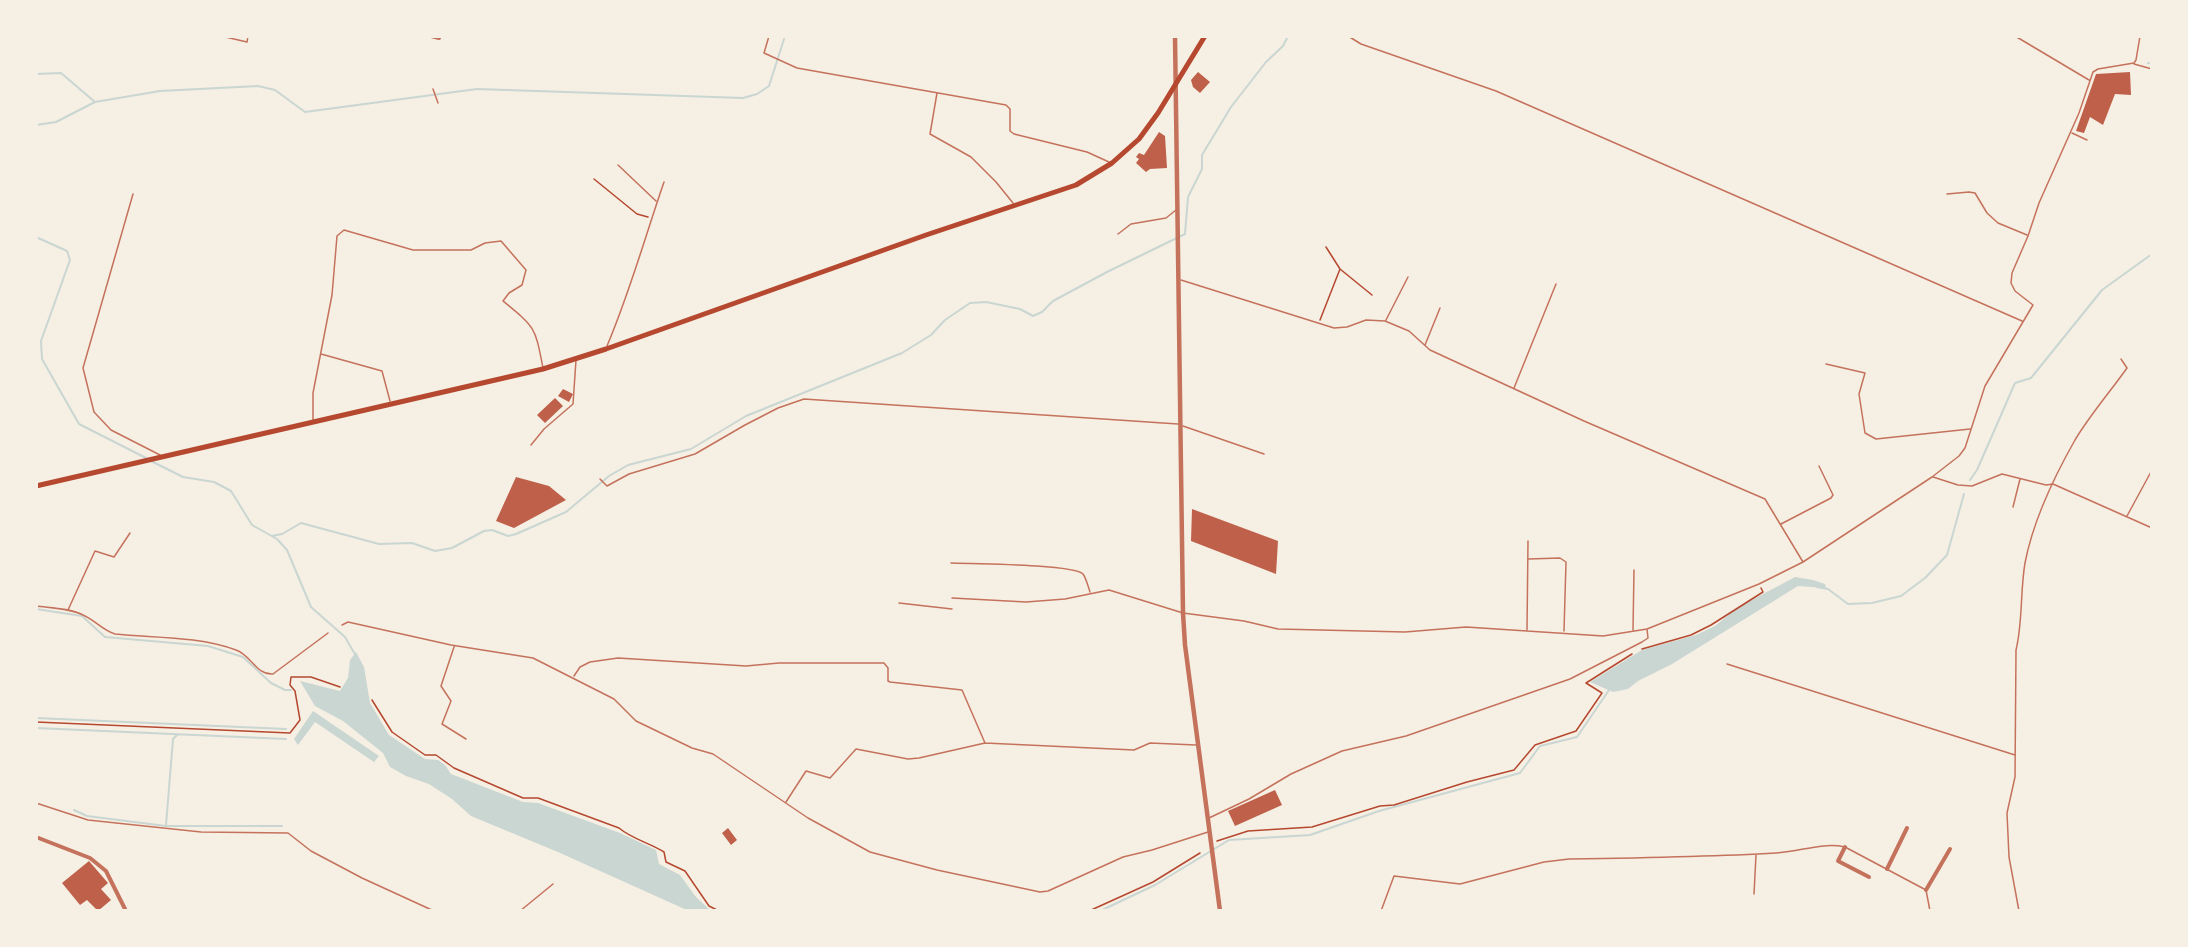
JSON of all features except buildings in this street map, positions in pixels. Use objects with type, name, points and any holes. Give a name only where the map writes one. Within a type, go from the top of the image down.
[{"type":"main road","points":[[36,486],[543,369],[606,349],[861,257],[1076,185],[1112,163],[1139,139],[1158,113],[1205,36]]},
{"type":"street","points":[[431,36],[440,38]]},
{"type":"street","points":[[1175,36],[1183,613],[1185,645],[1220,911]]},
{"type":"street","points":[[1887,869],[1907,828]]},
{"type":"street","points":[[36,837],[90,858],[106,871],[126,911]]},
{"type":"street","points":[[1845,847],[1838,861],[1869,877]]},
{"type":"street","points":[[1926,890],[1950,849]]},
{"type":"lane","points":[[221,36],[247,42],[248,36]]},
{"type":"lane","points":[[769,36],[764,53],[786,64],[797,68],[1006,105],[1010,109],[1010,131],[1014,134],[1087,152],[1112,163]]},
{"type":"lane","points":[[1348,36],[1361,44],[1496,92],[2023,322]]},
{"type":"lane","points":[[2015,36],[2089,80]]},
{"type":"lane","points":[[2133,63],[2136,60],[2140,36]]},
{"type":"lane","points":[[952,598],[1026,602],[1065,599],[1109,590],[1183,613],[1244,621],[1278,629],[1406,632],[1466,627],[1603,636],[1647,629],[1759,584],[1803,562],[1932,477],[1959,456],[1965,448],[1985,386],[2033,305],[2015,291],[2011,283],[2012,273],[2039,203],[2071,133],[2089,80],[2093,72],[2098,69],[2133,63],[2152,69]]},
{"type":"lane","points":[[433,89],[438,103]]},
{"type":"lane","points":[[937,92],[930,134],[971,156],[1015,206]]},
{"type":"lane","points":[[2071,133],[2087,140]]},
{"type":"lane","points":[[618,165],[657,202]]},
{"type":"lane","points":[[606,349],[626,301],[634,268],[664,182]]},
{"type":"lane","points":[[1947,194],[1969,192],[1975,194],[1986,213],[1998,223],[2028,236]]},
{"type":"lane","points":[[133,194],[83,368],[94,412],[111,430],[163,457]]},
{"type":"lane","points":[[1118,234],[1131,225],[1167,218],[1177,209]]},
{"type":"lane","points":[[313,422],[313,393],[332,295],[337,236],[344,230],[412,250],[471,250],[484,243],[501,241],[526,270],[522,285],[509,293],[503,301],[531,324],[537,335],[543,369]]},
{"type":"lane","points":[[1385,321],[1408,277]]},
{"type":"lane","points":[[1177,279],[1334,328],[1347,327],[1365,320],[1385,321],[1409,331],[1430,350],[1765,499],[1803,562]]},
{"type":"lane","points":[[1513,388],[1556,284]]},
{"type":"lane","points":[[1425,346],[1440,308]]},
{"type":"lane","points":[[321,354],[382,371],[391,404]]},
{"type":"lane","points":[[531,445],[544,429],[573,404],[576,359]]},
{"type":"lane","points":[[2019,911],[2008,857],[2007,813],[2015,777],[2016,650],[2021,632],[2025,564],[2033,532],[2076,438],[2127,368],[2121,359]]},
{"type":"lane","points":[[1826,364],[1865,373],[1859,394],[1865,433],[1876,439],[1971,429]]},
{"type":"lane","points":[[600,479],[607,486],[629,474],[695,454],[784,405],[804,399],[1180,424],[1264,454]]},
{"type":"lane","points":[[1780,524],[1832,498],[1833,495],[1819,466]]},
{"type":"lane","points":[[2126,517],[2152,470]]},
{"type":"lane","points":[[1932,477],[1958,485],[1972,486],[2002,474],[2046,485],[2053,484],[2152,528]]},
{"type":"lane","points":[[2013,507],[2020,478]]},
{"type":"lane","points":[[68,611],[95,551],[114,556],[130,533]]},
{"type":"lane","points":[[1527,631],[1528,541]]},
{"type":"lane","points":[[1528,559],[1560,558],[1566,562],[1564,632]]},
{"type":"lane","points":[[951,562],[1077,570],[1084,575],[1090,593]]},
{"type":"lane","points":[[1633,631],[1635,570]]},
{"type":"lane","points":[[899,603],[952,609]]},
{"type":"lane","points":[[36,606],[85,615],[104,631],[115,634],[204,642],[237,650],[246,655],[266,675],[273,674],[328,633]]},
{"type":"lane","points":[[342,625],[348,622],[377,627],[455,646],[533,658],[614,699],[636,722],[692,748],[713,754],[808,818],[870,852],[937,870],[1040,892],[1048,891],[1123,857],[1209,831]]},
{"type":"lane","points":[[1208,818],[1249,799],[1290,774],[1342,751],[1406,736],[1570,679],[1642,642],[1648,638],[1647,629]]},
{"type":"lane","points":[[455,646],[441,686],[451,701],[442,724],[466,739]]},
{"type":"lane","points":[[573,678],[580,667],[590,662],[618,658],[746,666],[779,663],[884,663],[888,668],[888,681],[890,682],[962,690],[985,743]]},
{"type":"lane","points":[[1727,664],[2016,756]]},
{"type":"lane","points":[[786,803],[806,771],[830,778],[856,749],[862,748],[908,759],[985,743],[1134,750],[1150,743],[1198,745]]},
{"type":"lane","points":[[36,803],[88,820],[201,832],[288,833],[311,851],[362,878],[434,911]]},
{"type":"lane","points":[[1381,911],[1394,876],[1460,884],[1544,862],[1569,859],[1724,857],[1779,853],[1834,845],[1845,847],[1926,890],[1930,911]]},
{"type":"lane","points":[[1754,894],[1756,854]]},
{"type":"lane","points":[[520,911],[553,884]]},
{"type":"path","points":[[594,179],[637,214],[652,218]]},
{"type":"path","points":[[1326,247],[1340,269],[1372,295]]},
{"type":"path","points":[[1319,323],[1340,269]]},
{"type":"path","points":[[1641,649],[1691,635],[1711,625],[1763,592],[1759,584]]},
{"type":"path","points":[[1210,843],[1248,831],[1312,827],[1514,770],[1535,745],[1576,730],[1602,693],[1586,683],[1632,653]]},
{"type":"path","points":[[36,722],[291,733],[300,720],[295,691],[290,685],[291,677],[311,677],[340,687]]},
{"type":"path","points":[[372,700],[392,732],[425,755],[436,755],[454,768],[523,798],[538,798],[620,828],[625,833],[664,852],[666,862],[685,871],[709,906],[719,911]]},
{"type":"path","points":[[1089,911],[1153,882],[1200,853]]},
{"type":"shaded area","points":[[1795,577],[1825,584],[1826,588],[1798,586],[1628,689],[1613,692],[1590,682],[1642,650],[1696,635],[1715,626],[1737,608]]},
{"type":"shaded area","points":[[356,652],[364,667],[370,703],[389,735],[425,759],[438,760],[451,774],[523,802],[538,803],[620,833],[656,850],[659,864],[680,875],[696,897],[711,911],[689,911],[471,816],[452,799],[429,784],[406,776],[390,767],[383,753],[343,721],[315,706],[300,681],[340,691],[348,678],[350,660]]},
{"type":"shaded area","points":[[313,711],[379,756],[374,762],[315,722],[298,745],[294,739]]},
{"type":"waterway","points":[[36,125],[56,122],[95,102],[160,91],[258,86],[275,90],[305,112],[477,89],[743,98],[757,94],[769,86],[785,36]]},
{"type":"waterway","points":[[272,536],[282,534],[301,523],[379,544],[412,543],[435,551],[452,548],[484,531],[492,530],[508,536],[516,534],[566,512],[609,476],[628,465],[691,449],[746,416],[902,353],[931,335],[945,320],[970,303],[986,302],[1020,309],[1033,316],[1042,312],[1053,301],[1185,234],[1188,197],[1202,169],[1202,155],[1231,107],[1266,62],[1283,46],[1288,36]]},
{"type":"waterway","points":[[2148,63],[2152,64]]},
{"type":"waterway","points":[[36,74],[61,73],[95,102]]},
{"type":"waterway","points":[[36,237],[67,251],[70,260],[41,341],[42,359],[79,424],[146,458]]},
{"type":"waterway","points":[[1970,480],[1977,470],[2015,383],[2031,378],[2102,290],[2152,254]]},
{"type":"waterway","points":[[151,461],[183,477],[214,482],[231,491],[252,525],[277,539],[287,550],[311,607],[345,637],[356,656]]},
{"type":"waterway","points":[[1817,587],[1828,589],[1848,604],[1872,603],[1901,596],[1925,578],[1947,555],[1964,494]]},
{"type":"waterway","points":[[36,609],[82,616],[105,637],[208,646],[243,657],[271,683],[285,690],[291,690]]},
{"type":"waterway","points":[[1100,911],[1155,885],[1229,840],[1310,835],[1379,811],[1520,773],[1540,746],[1577,737],[1609,690]]},
{"type":"waterway","points":[[36,718],[286,729]]},
{"type":"waterway","points":[[36,728],[286,739]]},
{"type":"waterway","points":[[166,825],[173,739],[178,734]]},
{"type":"waterway","points":[[74,810],[87,816],[166,826],[282,826]]}]
